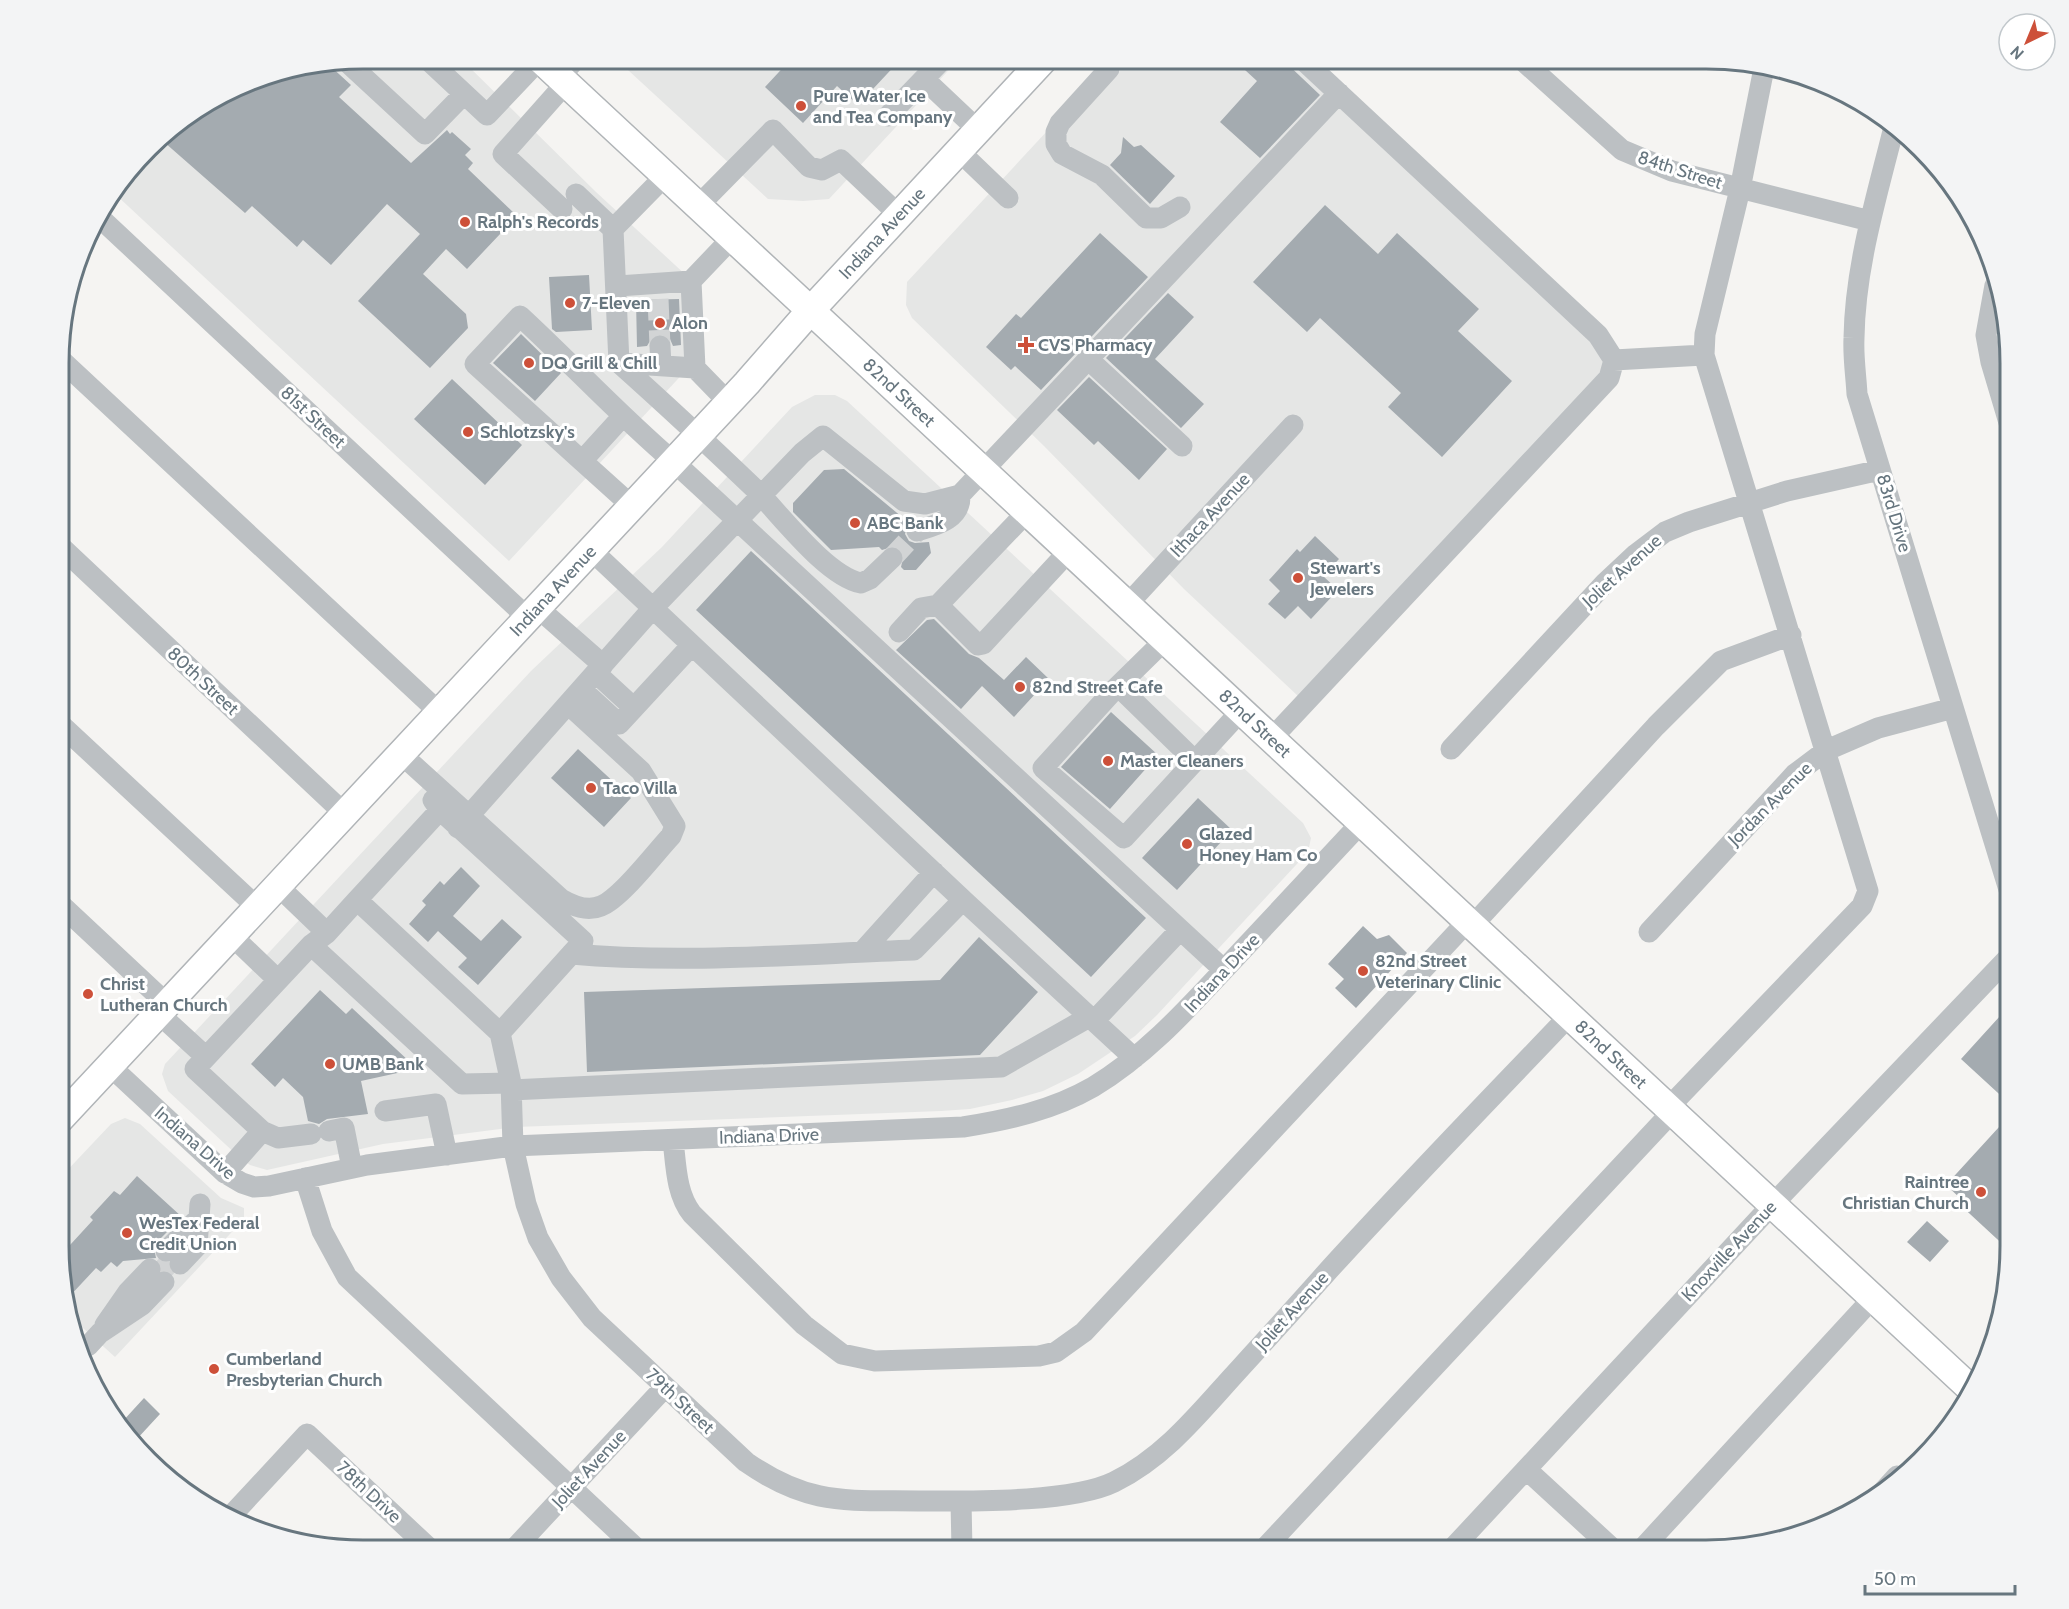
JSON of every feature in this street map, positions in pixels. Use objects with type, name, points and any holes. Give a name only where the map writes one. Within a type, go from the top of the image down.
[{"type":"main road","name":"82nd Street","points":[[558,69],[665,176],[1966,1384]]},
{"type":"main road","name":"Indiana Avenue","points":[[69,1110],[729,403],[810,311],[1035,69]]},
{"type":"street","points":[[355,69],[425,134],[464,94]]},
{"type":"street","points":[[438,69],[487,115],[553,69]]},
{"type":"street","points":[[555,69],[503,154],[569,202],[613,229]]},
{"type":"street","points":[[888,116],[929,69]]},
{"type":"street","points":[[936,69],[978,130]]},
{"type":"street","points":[[1081,177],[1056,144],[1056,132],[1060,123],[1109,69]]},
{"type":"street","points":[[1271,739],[1609,378],[1614,360],[1598,335],[1313,69]]},
{"type":"street","name":"84th Street","points":[[1532,69],[1622,150],[1672,171],[1870,221]]},
{"type":"street","points":[[1272,1540],[1866,900],[1868,891],[1866,880],[1704,355],[1705,334],[1740,189],[1763,75]]},
{"type":"street","points":[[464,821],[653,608],[802,453],[823,436],[904,501],[925,504],[960,495],[1339,93]]},
{"type":"street","points":[[698,206],[773,130],[809,167],[822,170],[841,160],[899,215]]},
{"type":"street","name":"83rd Drive","points":[[1892,135],[1870,221],[1859,282],[1854,339],[1857,394],[2000,861]]},
{"type":"street","points":[[958,151],[1008,198]]},
{"type":"street","points":[[1062,154],[1102,176],[1146,218],[1161,218],[1180,207]]},
{"type":"street","points":[[665,176],[613,229],[618,286],[619,363],[699,435],[762,496],[796,534],[836,569],[854,581],[861,582],[870,579],[892,558]]},
{"type":"street","name":"81st Street","points":[[105,222],[533,613],[599,669],[634,708]]},
{"type":"street","points":[[618,286],[657,291],[692,281],[732,238]]},
{"type":"street","points":[[692,281],[695,368]]},
{"type":"street","points":[[1993,299],[1986,335],[2000,392]]},
{"type":"street","points":[[632,506],[475,364],[520,316],[605,396],[622,417],[674,462],[1224,970]]},
{"type":"street","points":[[1614,360],[1704,355]]},
{"type":"street","points":[[619,363],[661,356],[695,368],[729,403]]},
{"type":"street","points":[[1088,358],[1182,446]]},
{"type":"street","points":[[69,367],[440,713]]},
{"type":"street","points":[[582,461],[622,417]]},
{"type":"street","name":"Ithaca Avenue","points":[[1127,605],[1293,425]]},
{"type":"street","name":"Joliet Avenue","points":[[1451,749],[1605,583],[1636,554],[1665,532],[1750,503],[1881,470]]},
{"type":"street","points":[[917,531],[954,515],[960,505],[960,495]]},
{"type":"street","points":[[898,632],[921,608],[938,605],[1027,512]]},
{"type":"street","points":[[591,550],[1134,1059]]},
{"type":"street","points":[[938,605],[978,645],[983,644],[1069,551]]},
{"type":"street","name":"80th Street","points":[[69,555],[345,814]]},
{"type":"street","points":[[673,1140],[684,1204],[804,1325],[842,1354],[859,1359],[901,1361],[1039,1356],[1056,1352],[1084,1332],[1656,726],[1721,661],[1791,635]]},
{"type":"street","points":[[1165,640],[1043,768],[1124,838],[1241,711]]},
{"type":"street","points":[[575,697],[619,724],[692,645]]},
{"type":"street","points":[[1119,686],[1195,761]]},
{"type":"street","points":[[398,757],[440,810],[464,821],[561,899],[573,907],[601,906],[616,896],[671,836],[675,826],[641,771],[575,697]]},
{"type":"street","name":"Jordan Avenue","points":[[1649,932],[1795,774],[1827,750],[1878,728],[1953,708]]},
{"type":"street","points":[[69,732],[258,908]]},
{"type":"street","points":[[357,900],[500,1033],[583,941],[398,757]]},
{"type":"street","points":[[352,1168],[344,1128],[278,1138],[262,1131],[195,1069],[440,810]]},
{"type":"street","name":"Indiana Drive","points":[[110,1066],[225,1173],[254,1187],[352,1168],[513,1146],[963,1127],[1008,1120],[1053,1106],[1092,1087],[1134,1059],[1173,1024],[1361,823]]},
{"type":"street","points":[[862,952],[934,873]]},
{"type":"street","points":[[278,886],[319,939],[462,1084],[511,1087],[1001,1067],[1091,1019],[1180,930]]},
{"type":"street","points":[[571,954],[615,958],[686,958],[914,950],[963,900]]},
{"type":"street","points":[[69,913],[163,1009],[206,1057]]},
{"type":"street","points":[[232,936],[278,980]]},
{"type":"street","name":"Knoxville Avenue","points":[[1460,1540],[1772,1205],[2000,966]]},
{"type":"street","name":"Joliet Avenue","points":[[961,1501],[1083,1493],[1120,1479],[1166,1448],[1569,1016]]},
{"type":"street","name":"79th Street","points":[[500,1033],[511,1087],[513,1146],[526,1204],[538,1238],[561,1278],[592,1318],[746,1462],[791,1489],[828,1500],[961,1501]]},
{"type":"street","points":[[385,1111],[436,1104],[447,1155]]},
{"type":"street","points":[[225,1173],[262,1131]]},
{"type":"street","points":[[305,1178],[322,1231],[346,1277],[627,1540]]},
{"type":"street","points":[[173,1258],[197,1246],[200,1211]]},
{"type":"street","points":[[94,1339],[142,1305],[158,1275]]},
{"type":"street","points":[[1650,1540],[1873,1298]]},
{"type":"street","name":"Joliet Avenue","points":[[522,1540],[665,1387]]},
{"type":"street","name":"78th Drive","points":[[235,1511],[307,1434],[420,1540]]},
{"type":"street","points":[[1527,1470],[1603,1540]]},
{"type":"street","points":[[961,1501],[962,1540]]},
{"type":"shaded area","points":[[471,69],[596,192],[701,289],[702,353],[509,561],[120,199],[155,155],[184,130],[233,99],[287,79],[344,70]]},
{"type":"shaded area","points":[[627,69],[950,69],[829,199],[803,201],[768,199]]},
{"type":"shaded area","points":[[1105,69],[1298,69],[1602,351],[1606,372],[1298,696],[1184,589],[1044,446],[912,318],[906,305],[907,282]]},
{"type":"shaded area","points":[[815,395],[835,395],[847,401],[1303,823],[1311,838],[1308,852],[1135,1036],[1078,1074],[1043,1091],[1012,1100],[970,1109],[941,1111],[516,1127],[383,1144],[267,1170],[250,1165],[239,1157],[168,1091],[162,1074],[165,1064],[531,671],[662,547],[792,407]]},
{"type":"shaded area","points":[[125,1118],[140,1124],[221,1198],[244,1208],[244,1219],[115,1357],[80,1325],[72,1284],[69,1246],[69,1168],[111,1124]]},
{"type":"building","points":[[782,69],[892,69],[858,105],[837,86],[803,123],[765,87]]},
{"type":"building","points":[[1244,69],[1293,69],[1320,95],[1260,158],[1220,122],[1257,81]]},
{"type":"building","points":[[336,71],[351,85],[339,97],[411,163],[447,130],[450,134],[452,132],[471,149],[465,155],[473,163],[468,169],[517,216],[467,269],[446,249],[423,274],[466,314],[468,328],[430,368],[358,301],[420,234],[387,204],[331,265],[303,240],[297,247],[252,206],[245,213],[167,144],[216,108],[251,91],[287,79]]},
{"type":"building","points":[[1123,137],[1134,147],[1141,145],[1175,176],[1150,204],[1110,165],[1121,153]]},
{"type":"building","points":[[1325,205],[1378,254],[1397,233],[1479,309],[1458,331],[1512,381],[1442,457],[1388,407],[1401,393],[1320,318],[1307,332],[1253,282]]},
{"type":"building","points":[[1100,233],[1148,277],[1041,390],[1015,366],[1011,370],[986,347],[1016,314],[1021,318]]},
{"type":"building","name":"7-Eleven","points":[[589,275],[592,330],[556,332],[552,329],[549,277]]},
{"type":"building","points":[[1168,293],[1194,317],[1155,359],[1204,404],[1181,428],[1106,358]]},
{"type":"building","name":"Alon","points":[[679,299],[681,345],[673,346],[670,339],[660,333],[653,336],[647,346],[637,347],[636,300]]},
{"type":"building","name":"DQ Grill & Chill","points":[[521,334],[561,373],[535,401],[493,363]]},
{"type":"building","points":[[1089,377],[1167,449],[1139,480],[1098,441],[1094,445],[1057,410]]},
{"type":"building","name":"Schlotzsky's","points":[[452,379],[522,445],[485,485],[414,419]]},
{"type":"building","name":"ABC Bank","points":[[844,469],[908,522],[905,534],[909,541],[929,542],[931,553],[916,570],[904,570],[901,567],[904,554],[895,546],[882,550],[879,547],[831,550],[793,512],[793,503],[824,470]]},
{"type":"building","name":"Stewart's Jewelers","points":[[1315,536],[1339,559],[1323,576],[1338,590],[1311,619],[1298,606],[1285,619],[1268,604],[1280,591],[1269,580],[1297,549],[1300,552]]},
{"type":"building","points":[[751,551],[1146,918],[1091,977],[696,610]]},
{"type":"building","points":[[934,619],[969,654],[979,658],[1004,680],[1026,657],[1049,679],[1014,717],[982,686],[961,709],[896,650],[927,620]]},
{"type":"building","name":"Master Cleaners","points":[[1111,712],[1158,755],[1110,809],[1061,767]]},
{"type":"building","name":"Taco Villa","points":[[578,749],[631,798],[604,827],[551,778]]},
{"type":"building","name":"Glazed Honey Ham Co","points":[[1198,798],[1232,830],[1177,890],[1142,858]]},
{"type":"building","points":[[461,867],[480,886],[453,916],[481,941],[502,919],[522,937],[478,985],[458,967],[467,958],[438,931],[428,942],[409,924],[426,905],[422,901],[440,881],[444,885]]},
{"type":"building","name":"82nd Street Veterinary Clinic","points":[[1363,926],[1377,939],[1389,935],[1407,953],[1356,1008],[1335,988],[1344,979],[1328,964]]},
{"type":"building","points":[[979,937],[1038,992],[980,1055],[587,1072],[584,992],[940,980]]},
{"type":"building","name":"UMB Bank","points":[[320,990],[346,1014],[352,1008],[411,1063],[402,1072],[361,1081],[368,1114],[327,1119],[319,1124],[308,1121],[303,1097],[283,1078],[275,1087],[251,1064]]},
{"type":"building","points":[[2000,1016],[2000,1095],[1961,1059]]},
{"type":"building","points":[[2000,1126],[2000,1242],[1957,1202],[1960,1198],[1946,1185]]},
{"type":"building","name":"WesTex Federal Credit Union","points":[[137,1176],[182,1217],[157,1242],[154,1248],[156,1258],[123,1261],[117,1267],[111,1262],[101,1272],[96,1268],[73,1292],[69,1246],[93,1220],[90,1217],[114,1191],[120,1195]]},
{"type":"building","points":[[1927,1221],[1949,1241],[1930,1262],[1907,1242]]},
{"type":"building","points":[[144,1398],[160,1414],[139,1437],[125,1418]]},
{"type":"tunnel","points":[[658,299],[660,346]]},
{"type":"tunnel","points":[[892,558],[917,531]]},
{"type":"tunnel","points":[[158,1275],[174,1258]]},
{"type":"place","name":"Pure Water Ice and Tea Company","points":[[801,106]]},
{"type":"place","name":"Ralph's Records","points":[[465,222]]},
{"type":"place","name":"7-Eleven","points":[[570,303]]},
{"type":"place","name":"Alon","points":[[660,323]]},
{"type":"place","name":"CVS Pharmacy","points":[[1026,345]]},
{"type":"place","name":"DQ Grill & Chill","points":[[529,363]]},
{"type":"place","name":"Schlotzsky's","points":[[468,432]]},
{"type":"place","name":"ABC Bank","points":[[855,523]]},
{"type":"place","name":"Stewart's Jewelers","points":[[1298,578]]},
{"type":"place","name":"82nd Street Cafe","points":[[1020,687]]},
{"type":"place","name":"Master Cleaners","points":[[1108,761]]},
{"type":"place","name":"Taco Villa","points":[[591,788]]},
{"type":"place","name":"Glazed Honey Ham Co","points":[[1187,844]]},
{"type":"place","name":"82nd Street Veterinary Clinic","points":[[1363,971]]},
{"type":"place","name":"Christ Lutheran Church","points":[[88,994]]},
{"type":"place","name":"UMB Bank","points":[[330,1064]]},
{"type":"place","name":"Raintree Christian Church","points":[[1981,1192]]},
{"type":"place","name":"WesTex Federal Credit Union","points":[[127,1233]]},
{"type":"place","name":"Cumberland Presbyterian Church","points":[[214,1369]]}]
